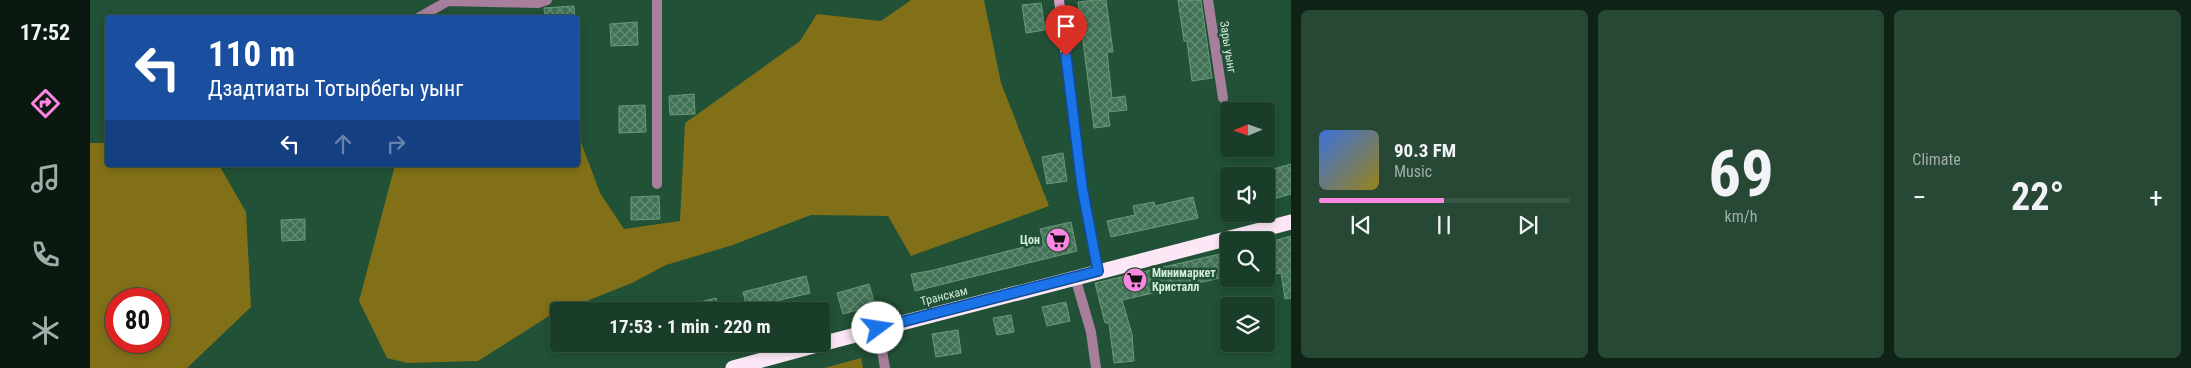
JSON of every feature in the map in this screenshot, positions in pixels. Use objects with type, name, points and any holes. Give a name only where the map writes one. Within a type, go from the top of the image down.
[{"type":"highway","name":"Транскам","points":[[830,341],[1291,222]]},
{"type":"highway","name":"Транскам","points":[[733,368],[792,352]]},
{"type":"street","points":[[423,15],[448,1],[538,4],[547,0]]},
{"type":"street","points":[[657,0],[657,184]]},
{"type":"street","points":[[1059,0],[1082,187],[1098,271]]},
{"type":"street","name":"Зары уынг","points":[[1208,0],[1223,98]]},
{"type":"street","points":[[1075,278],[1092,332],[1096,368]]},
{"type":"street","points":[[878,328],[885,368]]},
{"type":"shaded area","points":[[911,0],[984,0],[1001,83],[1049,206],[911,256],[888,216],[811,215],[733,245],[666,265],[632,283],[584,302],[550,302],[550,316],[478,361],[407,363],[387,358],[359,301],[394,167],[580,167],[580,139],[600,193],[624,229],[680,221],[685,123],[800,41],[817,14],[881,21]]},
{"type":"shaded area","points":[[90,143],[105,143],[105,167],[220,167],[246,212],[251,307],[187,368],[90,368]]},
{"type":"shaded area","points":[[861,358],[863,368],[824,368]]},
{"type":"building","points":[[1106,0],[1113,52],[1107,52],[1112,98],[1125,96],[1127,110],[1108,112],[1110,126],[1094,128],[1078,2]]},
{"type":"building","points":[[1178,0],[1201,0],[1212,78],[1192,81],[1187,41],[1184,41]]},
{"type":"building","points":[[1041,3],[1045,30],[1026,33],[1022,5]]},
{"type":"building","points":[[574,6],[575,15],[545,15],[544,8]]},
{"type":"building","points":[[637,22],[638,45],[611,46],[610,24]]},
{"type":"building","points":[[694,94],[695,114],[670,115],[669,96]]},
{"type":"building","points":[[645,105],[646,132],[619,133],[619,106]]},
{"type":"building","points":[[1063,153],[1067,181],[1047,184],[1042,157]]},
{"type":"building","points":[[1291,164],[1291,194],[1275,198],[1275,168]]},
{"type":"building","points":[[659,196],[660,219],[631,220],[631,197]]},
{"type":"building","points":[[1193,197],[1198,218],[1111,237],[1107,221],[1135,215],[1133,206],[1154,202],[1155,206]]},
{"type":"building","points":[[305,219],[305,240],[282,241],[281,220]]},
{"type":"building","points":[[1071,222],[1077,251],[915,291],[911,274],[930,271],[1043,242],[1040,229]]},
{"type":"building","points":[[1291,236],[1291,298],[1285,299],[1281,273],[1275,274],[1275,240]]},
{"type":"building","points":[[1220,254],[1220,278],[1122,300],[1132,334],[1134,361],[1114,363],[1109,323],[1105,323],[1095,283]]},
{"type":"building","points":[[806,276],[810,293],[772,302],[746,302],[743,292]]},
{"type":"building","points":[[869,284],[875,305],[843,314],[837,293]]},
{"type":"building","points":[[716,298],[717,302],[700,302]]},
{"type":"building","points":[[1066,302],[1070,321],[1047,326],[1042,307]]},
{"type":"building","points":[[1011,315],[1014,332],[997,335],[993,318]]},
{"type":"building","points":[[958,330],[961,353],[936,357],[932,334]]},
{"type":"place","name":"Цон","points":[[1058,240]]},
{"type":"place","name":"Минимаркет Кристалл","points":[[1135,280]]},
{"type":"route","points":[[878,328],[1098,271],[1082,187],[1066,56]]}]
